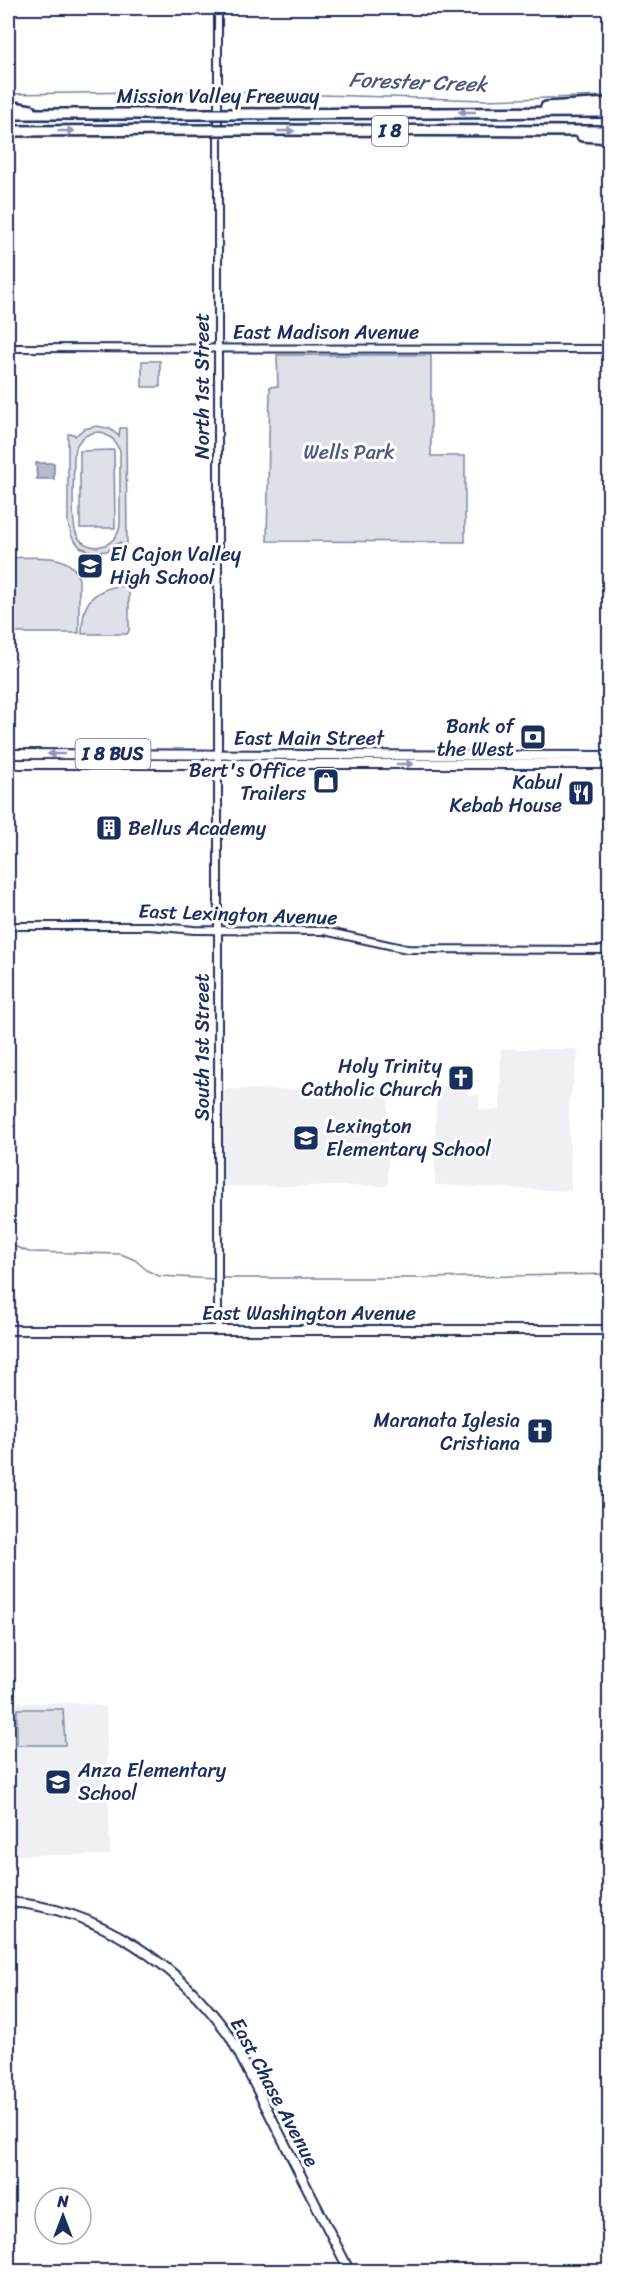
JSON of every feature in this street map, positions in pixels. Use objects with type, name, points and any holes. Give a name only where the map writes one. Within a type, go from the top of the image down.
[{"type":"highway","points":[[490,112],[609,103]]},
{"type":"highway","points":[[8,106],[41,114]]},
{"type":"highway","name":"Mission Valley Freeway","points":[[8,114],[609,112]]},
{"type":"highway","points":[[553,131],[570,136],[609,138]]},
{"type":"highway","name":"Mission Valley Freeway","points":[[8,132],[609,131]]},
{"type":"main road","name":"East Main Street","points":[[8,754],[219,759],[606,760]]},
{"type":"main road","name":"East Main Street","points":[[8,764],[219,759]]},
{"type":"main road","name":"East Washington Avenue","points":[[8,1330],[609,1330]]},
{"type":"main road","name":"East Chase Avenue","points":[[8,1902],[61,1913],[113,1933],[155,1958],[205,2003],[231,2038],[350,2271]]},
{"type":"street","name":"North 1st Street","points":[[218,8],[219,759]]},
{"type":"street","name":"East Madison Avenue","points":[[8,348],[609,349]]},
{"type":"street","name":"South 1st Street","points":[[218,1330],[219,759]]},
{"type":"street","name":"East Lexington Avenue","points":[[8,926],[150,926],[218,931],[324,931],[392,946],[432,950],[609,950]]},
{"type":"shaded area","points":[[501,1049],[579,1049],[569,1103],[571,1191],[435,1185],[436,1086],[467,1086],[468,1095],[479,1095],[479,1110],[500,1110]]},
{"type":"shaded area","name":"Lexington Elementary School","points":[[224,1089],[388,1090],[388,1186],[223,1186]]},
{"type":"shaded area","name":"Anza Elementary School","points":[[8,1703],[86,1703],[106,1707],[110,1855],[8,1855]]},
{"type":"green space","name":"Wells Park","points":[[277,355],[431,355],[431,456],[465,456],[465,542],[267,541],[270,387],[278,386]]},
{"type":"green space","points":[[142,361],[160,361],[160,387],[142,387]]},
{"type":"green space","points":[[97,426],[110,429],[119,436],[120,428],[126,428],[127,544],[120,542],[107,551],[93,552],[80,547],[72,537],[68,524],[68,434],[75,436],[84,429]],"holes":[[[101,432],[113,439],[120,451],[120,524],[113,540],[107,544],[92,546],[85,544],[75,530],[74,455],[79,441],[86,435]]]},
{"type":"green space","points":[[114,450],[115,528],[80,528],[80,451]]},
{"type":"green space","points":[[8,558],[50,558],[60,560],[75,570],[79,580],[79,633],[10,633],[8,631]]},
{"type":"green space","points":[[117,586],[129,586],[129,631],[127,634],[82,634],[83,616],[89,602],[99,592]]},
{"type":"green space","points":[[17,1709],[63,1709],[65,1745],[17,1745]]},
{"type":"water","points":[[36,463],[54,463],[54,479],[37,479]]},
{"type":"waterway","name":"Forester Creek","points":[[8,94],[211,91]]},
{"type":"waterway","name":"Forester Creek","points":[[225,92],[486,100],[610,96]]},
{"type":"waterway","points":[[8,1239],[16,1247],[29,1252],[121,1254],[135,1260],[148,1271],[159,1276],[216,1279]]},
{"type":"waterway","points":[[221,1278],[425,1278],[610,1274]]},
{"type":"place","name":"El Cajon Valley High School","points":[[90,566]]},
{"type":"place","name":"Bank of the West","points":[[533,737]]},
{"type":"place","name":"Bert's Office Trailers","points":[[326,781]]},
{"type":"place","name":"Kabul Kebab House","points":[[581,793]]},
{"type":"place","name":"Bellus Academy","points":[[109,828]]},
{"type":"place","name":"Holy Trinity Catholic Church","points":[[461,1078]]},
{"type":"place","name":"Lexington Elementary School","points":[[306,1138]]},
{"type":"place","name":"Maranata Iglesia Cristiana","points":[[540,1431]]},
{"type":"place","name":"Anza Elementary School","points":[[58,1782]]}]
